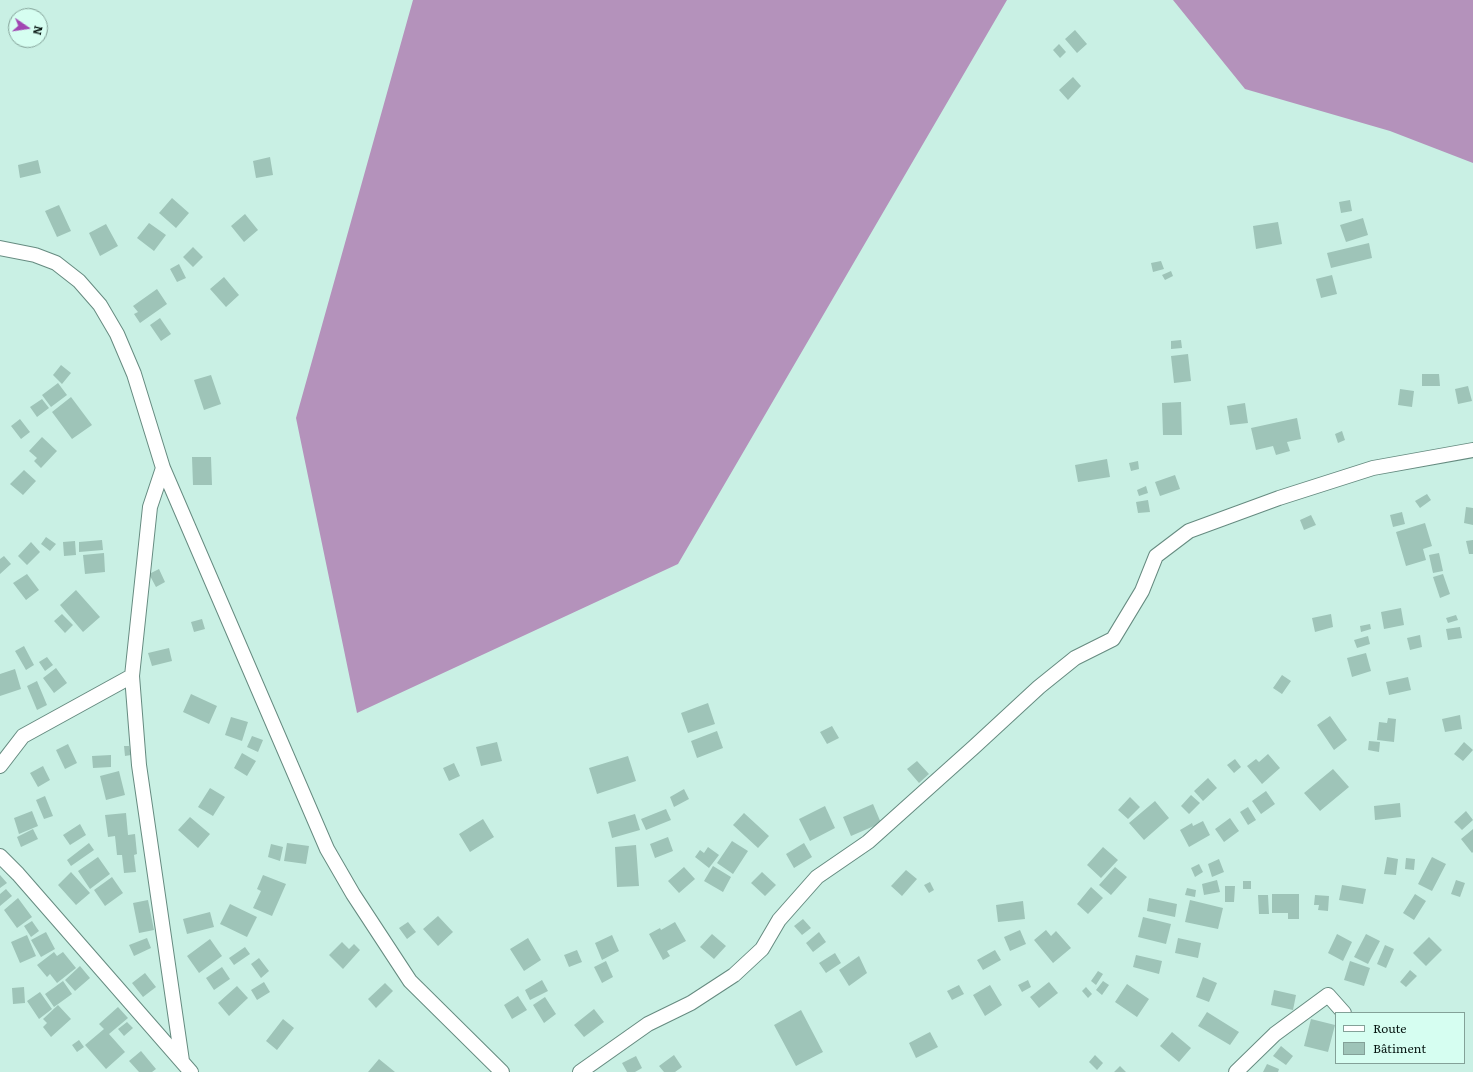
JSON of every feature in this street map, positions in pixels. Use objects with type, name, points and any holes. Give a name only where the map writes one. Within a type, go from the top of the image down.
[{"type":"street","points":[[0,248],[35,255],[56,263],[79,281],[100,305],[117,334],[134,374],[163,468],[327,849],[353,894],[410,981],[502,1072]]},
{"type":"street","points":[[580,1072],[648,1024],[691,1003],[734,975],[762,949],[779,920],[817,877],[868,842],[1039,687],[1075,658],[1113,638],[1142,591],[1156,556],[1189,530],[1279,498],[1373,468],[1473,450]]},
{"type":"street","points":[[163,468],[150,507],[132,676],[139,765],[182,1061]]},
{"type":"street","points":[[0,766],[22,736],[132,676]]},
{"type":"street","points":[[0,856],[24,880],[191,1072]]},
{"type":"street","points":[[1236,1072],[1275,1034],[1328,995],[1343,1012]]},
{"type":"shaded area","points":[[413,0],[1007,0],[678,564],[357,713],[296,418]]},
{"type":"shaded area","points":[[1173,0],[1473,0],[1473,163],[1390,131],[1245,89]]},
{"type":"building","points":[[1075,30],[1087,44],[1077,53],[1065,39]]},
{"type":"building","points":[[1059,44],[1066,52],[1060,58],[1053,50]]},
{"type":"building","points":[[1073,77],[1081,86],[1068,100],[1059,90]]},
{"type":"building","points":[[270,157],[273,175],[256,178],[253,161]]},
{"type":"building","points":[[38,160],[41,173],[20,178],[18,165]]},
{"type":"building","points":[[172,198],[189,213],[176,228],[159,213]]},
{"type":"building","points":[[1350,200],[1352,211],[1341,213],[1339,202]]},
{"type":"building","points":[[59,205],[71,231],[57,237],[45,211]]},
{"type":"building","points":[[245,214],[258,230],[244,242],[231,226]]},
{"type":"building","points":[[1363,218],[1368,235],[1346,242],[1340,225]]},
{"type":"building","points":[[1278,222],[1282,244],[1256,249],[1253,226]]},
{"type":"building","points":[[149,223],[166,235],[154,251],[137,238]]},
{"type":"building","points":[[106,224],[118,246],[100,256],[89,233]]},
{"type":"building","points":[[1369,243],[1372,258],[1331,268],[1327,253]]},
{"type":"building","points":[[193,247],[203,257],[193,267],[183,257]]},
{"type":"building","points":[[1161,261],[1164,269],[1153,272],[1151,263]]},
{"type":"building","points":[[179,264],[186,278],[177,282],[170,269]]},
{"type":"building","points":[[1171,271],[1173,276],[1165,280],[1162,275]]},
{"type":"building","points":[[1332,275],[1337,294],[1321,298],[1316,279]]},
{"type":"building","points":[[224,277],[239,295],[226,307],[210,289]]},
{"type":"building","points":[[157,289],[167,304],[140,323],[134,314],[138,312],[133,306]]},
{"type":"building","points":[[160,318],[171,334],[161,341],[150,325]]},
{"type":"building","points":[[1181,340],[1182,348],[1171,349],[1171,341]]},
{"type":"building","points":[[1188,354],[1191,381],[1174,383],[1171,356]]},
{"type":"building","points":[[61,365],[71,373],[62,384],[53,375]]},
{"type":"building","points":[[1422,374],[1439,374],[1440,386],[1422,386]]},
{"type":"building","points":[[211,375],[221,404],[204,410],[194,380]]},
{"type":"building","points":[[58,383],[67,395],[51,407],[42,395]]},
{"type":"building","points":[[1468,386],[1472,401],[1458,404],[1455,389]]},
{"type":"building","points":[[1400,389],[1414,391],[1412,407],[1398,405]]},
{"type":"building","points":[[71,397],[92,425],[72,439],[52,412]]},
{"type":"building","points":[[42,399],[49,408],[37,417],[30,407]]},
{"type":"building","points":[[1181,402],[1182,435],[1163,435],[1162,403]]},
{"type":"building","points":[[1245,403],[1248,423],[1230,425],[1227,406]]},
{"type":"building","points":[[1297,418],[1301,439],[1287,442],[1290,451],[1276,455],[1273,446],[1256,450],[1251,428]]},
{"type":"building","points":[[20,419],[30,432],[21,439],[11,426]]},
{"type":"building","points":[[1342,431],[1345,440],[1338,443],[1335,434]]},
{"type":"building","points":[[42,437],[57,451],[41,468],[34,461],[37,458],[29,451]]},
{"type":"building","points":[[192,457],[211,457],[212,485],[193,485]]},
{"type":"building","points":[[1107,459],[1110,477],[1078,482],[1075,465]]},
{"type":"building","points":[[1138,461],[1139,469],[1131,471],[1129,463]]},
{"type":"building","points":[[24,470],[36,481],[23,495],[10,484]]},
{"type":"building","points":[[1175,475],[1180,489],[1160,496],[1155,482]]},
{"type":"building","points":[[1146,486],[1148,493],[1139,496],[1137,490]]},
{"type":"building","points":[[1427,494],[1431,500],[1420,508],[1415,501]]},
{"type":"building","points":[[1148,500],[1150,512],[1138,513],[1136,502]]},
{"type":"building","points":[[1466,507],[1473,508],[1473,525],[1464,523]]},
{"type":"building","points":[[1402,512],[1405,524],[1393,527],[1390,515]]},
{"type":"building","points":[[1311,515],[1316,525],[1304,530],[1300,520]]},
{"type":"building","points":[[1425,523],[1432,546],[1423,549],[1426,560],[1406,566],[1396,532]]},
{"type":"building","points":[[46,537],[56,544],[50,551],[41,544]]},
{"type":"building","points":[[102,540],[103,550],[79,552],[79,542]]},
{"type":"building","points":[[1473,540],[1473,554],[1469,554],[1466,541]]},
{"type":"building","points":[[75,541],[76,555],[64,556],[63,542]]},
{"type":"building","points":[[31,542],[40,552],[27,565],[18,556]]},
{"type":"building","points":[[104,553],[105,572],[85,574],[83,555]]},
{"type":"building","points":[[1439,553],[1443,571],[1433,573],[1429,555]]},
{"type":"building","points":[[4,556],[11,564],[0,574],[0,559]]},
{"type":"building","points":[[159,569],[165,582],[156,587],[149,574]]},
{"type":"building","points":[[27,574],[39,590],[26,600],[13,583]]},
{"type":"building","points":[[1443,574],[1450,594],[1440,598],[1433,577]]},
{"type":"building","points":[[76,590],[100,617],[83,632],[60,605]]},
{"type":"building","points":[[1401,608],[1404,625],[1384,629],[1381,612]]},
{"type":"building","points":[[62,614],[73,625],[65,633],[54,621]]},
{"type":"building","points":[[1331,614],[1333,627],[1315,632],[1312,618]]},
{"type":"building","points":[[1456,615],[1458,620],[1448,623],[1446,618]]},
{"type":"building","points":[[202,619],[205,629],[194,632],[191,622]]},
{"type":"building","points":[[1370,624],[1371,629],[1361,632],[1360,626]]},
{"type":"building","points":[[1460,627],[1462,638],[1448,640],[1446,629]]},
{"type":"building","points":[[1420,635],[1422,647],[1410,650],[1407,638]]},
{"type":"building","points":[[1368,636],[1370,644],[1357,648],[1354,640]]},
{"type":"building","points":[[24,646],[34,665],[26,670],[15,651]]},
{"type":"building","points":[[169,648],[172,661],[152,666],[148,653]]},
{"type":"building","points":[[1366,653],[1371,671],[1352,677],[1347,658]]},
{"type":"building","points":[[47,657],[53,665],[45,671],[39,662]]},
{"type":"building","points":[[56,668],[67,683],[54,693],[43,678]]},
{"type":"building","points":[[15,669],[21,689],[0,696],[0,674]]},
{"type":"building","points":[[1282,675],[1291,681],[1282,694],[1273,688]]},
{"type":"building","points":[[1408,677],[1411,690],[1389,695],[1386,682]]},
{"type":"building","points":[[37,681],[47,705],[37,710],[27,686]]},
{"type":"building","points":[[191,694],[217,706],[209,724],[183,712]]},
{"type":"building","points":[[708,703],[715,724],[688,733],[681,713]]},
{"type":"building","points":[[1460,715],[1462,729],[1445,732],[1442,719]]},
{"type":"building","points":[[1330,716],[1347,740],[1334,750],[1317,725]]},
{"type":"building","points":[[231,717],[248,722],[242,741],[225,735]]},
{"type":"building","points":[[1388,718],[1396,719],[1394,742],[1377,740],[1379,722],[1387,723]]},
{"type":"building","points":[[832,726],[839,738],[827,744],[820,732]]},
{"type":"building","points":[[717,731],[723,748],[697,758],[691,741]]},
{"type":"building","points":[[252,736],[263,740],[258,752],[247,747]]},
{"type":"building","points":[[1369,741],[1380,742],[1379,752],[1368,750]]},
{"type":"building","points":[[497,742],[502,761],[481,766],[476,747]]},
{"type":"building","points":[[1464,742],[1473,750],[1463,761],[1454,754]]},
{"type":"building","points":[[68,744],[77,763],[65,769],[56,750]]},
{"type":"building","points":[[124,746],[129,746],[131,755],[125,756]]},
{"type":"building","points":[[242,753],[256,761],[247,776],[234,768]]},
{"type":"building","points":[[1268,754],[1280,768],[1262,784],[1247,766],[1256,759],[1259,762]]},
{"type":"building","points":[[111,755],[111,767],[93,768],[92,756]]},
{"type":"building","points":[[628,756],[636,781],[597,794],[589,768]]},
{"type":"building","points":[[1235,759],[1241,767],[1234,773],[1227,765]]},
{"type":"building","points":[[917,761],[929,774],[919,783],[907,769]]},
{"type":"building","points":[[454,763],[460,776],[449,781],[443,768]]},
{"type":"building","points":[[43,766],[50,780],[38,787],[30,773]]},
{"type":"building","points":[[1333,769],[1349,787],[1320,811],[1304,793]]},
{"type":"building","points":[[119,771],[125,795],[106,800],[100,776]]},
{"type":"building","points":[[1208,778],[1217,788],[1203,801],[1194,791]]},
{"type":"building","points":[[210,788],[225,797],[213,816],[198,807]]},
{"type":"building","points":[[684,789],[689,799],[674,807],[670,797]]},
{"type":"building","points":[[1266,791],[1275,804],[1261,814],[1252,801]]},
{"type":"building","points":[[1191,795],[1200,803],[1189,814],[1181,806]]},
{"type":"building","points":[[45,796],[53,816],[44,819],[36,800]]},
{"type":"building","points":[[1130,797],[1140,807],[1128,819],[1118,810]]},
{"type":"building","points":[[1155,801],[1169,818],[1144,840],[1129,823]]},
{"type":"building","points":[[1400,803],[1401,817],[1375,820],[1374,806]]},
{"type":"building","points":[[873,804],[881,823],[851,836],[843,817]]},
{"type":"building","points":[[825,806],[835,828],[810,841],[799,819]]},
{"type":"building","points":[[1248,807],[1256,820],[1248,825],[1240,812]]},
{"type":"building","points":[[666,809],[671,820],[646,830],[641,819]]},
{"type":"building","points":[[32,811],[38,826],[19,834],[14,818]]},
{"type":"building","points":[[1466,811],[1473,820],[1462,830],[1454,822]]},
{"type":"building","points":[[126,813],[128,835],[135,834],[137,854],[134,855],[136,872],[124,873],[122,855],[117,855],[115,836],[108,837],[105,815]]},
{"type":"building","points":[[744,813],[769,836],[758,848],[733,825]]},
{"type":"building","points":[[635,814],[640,830],[612,838],[608,822]]},
{"type":"building","points":[[190,817],[210,834],[198,848],[178,830]]},
{"type":"building","points":[[1230,818],[1239,831],[1224,842],[1215,829]]},
{"type":"building","points":[[483,819],[494,837],[470,852],[459,834]]},
{"type":"building","points":[[1203,821],[1210,835],[1189,847],[1180,830],[1192,823],[1193,826]]},
{"type":"building","points":[[80,824],[86,835],[70,845],[63,835]]},
{"type":"building","points":[[33,829],[38,839],[21,847],[17,837]]},
{"type":"building","points":[[1473,829],[1473,852],[1472,853],[1461,839]]},
{"type":"building","points":[[668,837],[673,851],[655,858],[650,844]]},
{"type":"building","points":[[732,841],[748,851],[733,874],[717,863]]},
{"type":"building","points":[[89,843],[94,850],[71,866],[67,860]]},
{"type":"building","points":[[287,843],[309,846],[306,864],[284,861]]},
{"type":"building","points":[[804,843],[812,857],[794,868],[786,854]]},
{"type":"building","points":[[271,844],[283,847],[280,861],[268,857]]},
{"type":"building","points":[[636,845],[639,886],[617,887],[615,847]]},
{"type":"building","points":[[708,847],[719,855],[709,868],[695,857],[700,850],[704,853]]},
{"type":"building","points":[[1103,847],[1118,860],[1101,878],[1087,865]]},
{"type":"building","points":[[98,857],[110,874],[90,889],[78,871]]},
{"type":"building","points":[[1387,857],[1398,859],[1396,875],[1384,874]]},
{"type":"building","points":[[1432,857],[1446,864],[1432,891],[1418,884]]},
{"type":"building","points":[[1406,858],[1415,859],[1414,870],[1405,869]]},
{"type":"building","points":[[1219,859],[1224,872],[1212,877],[1208,864]]},
{"type":"building","points":[[1199,864],[1203,872],[1195,877],[1191,868]]},
{"type":"building","points":[[713,866],[731,877],[723,892],[704,881]]},
{"type":"building","points":[[684,867],[695,879],[679,893],[668,881]]},
{"type":"building","points":[[1115,867],[1127,877],[1111,895],[1099,885]]},
{"type":"building","points":[[906,870],[917,879],[902,896],[891,886]]},
{"type":"building","points":[[71,872],[90,893],[76,905],[58,885]]},
{"type":"building","points":[[762,872],[776,885],[765,896],[751,883]]},
{"type":"building","points":[[0,875],[7,883],[0,888]]},
{"type":"building","points":[[263,875],[286,884],[272,916],[253,908],[261,891],[257,889]]},
{"type":"building","points":[[112,877],[123,893],[105,906],[94,890]]},
{"type":"building","points":[[1217,880],[1220,892],[1204,895],[1202,884]]},
{"type":"building","points":[[1456,880],[1465,883],[1460,897],[1451,894]]},
{"type":"building","points":[[1243,881],[1251,881],[1251,889],[1243,889]]},
{"type":"building","points":[[930,882],[934,890],[929,893],[924,885]]},
{"type":"building","points":[[1342,885],[1366,889],[1363,904],[1339,900]]},
{"type":"building","points":[[1225,886],[1235,886],[1234,902],[1225,902]]},
{"type":"building","points":[[1091,887],[1103,898],[1088,914],[1077,904]]},
{"type":"building","points":[[1187,888],[1196,890],[1195,897],[1185,895]]},
{"type":"building","points":[[6,889],[12,896],[0,906],[0,894]]},
{"type":"building","points":[[1272,894],[1299,894],[1299,919],[1288,919],[1288,913],[1272,913]]},
{"type":"building","points":[[1415,894],[1426,901],[1414,920],[1403,913]]},
{"type":"building","points":[[1258,895],[1268,895],[1269,914],[1259,914]]},
{"type":"building","points":[[1315,895],[1329,896],[1328,911],[1318,910],[1319,905],[1314,905]]},
{"type":"building","points":[[18,898],[32,917],[17,928],[4,910]]},
{"type":"building","points":[[1149,898],[1177,904],[1175,917],[1147,911]]},
{"type":"building","points":[[148,900],[154,930],[139,933],[133,903]]},
{"type":"building","points":[[1190,900],[1223,908],[1218,929],[1185,922]]},
{"type":"building","points":[[1023,901],[1025,919],[998,922],[996,905]]},
{"type":"building","points":[[230,904],[257,917],[247,937],[220,924]]},
{"type":"building","points":[[210,912],[214,927],[187,934],[183,919]]},
{"type":"building","points":[[438,916],[453,932],[438,946],[423,929]]},
{"type":"building","points":[[1143,917],[1171,924],[1166,944],[1138,937]]},
{"type":"building","points":[[803,919],[811,928],[802,935],[794,926]]},
{"type":"building","points":[[32,921],[39,931],[31,937],[24,926]]},
{"type":"building","points":[[408,922],[416,932],[407,939],[399,928]]},
{"type":"building","points":[[675,922],[686,941],[667,951],[670,956],[663,960],[649,934],[660,928],[661,930]]},
{"type":"building","points":[[1020,930],[1026,944],[1010,951],[1004,937]]},
{"type":"building","points":[[1046,930],[1051,936],[1056,931],[1071,948],[1053,963],[1034,940]]},
{"type":"building","points":[[46,932],[55,949],[41,957],[31,940]]},
{"type":"building","points":[[819,932],[826,942],[813,952],[806,943]]},
{"type":"building","points":[[712,934],[726,946],[714,959],[700,947]]},
{"type":"building","points":[[1337,934],[1352,942],[1343,961],[1328,953]]},
{"type":"building","points":[[1366,934],[1380,941],[1368,964],[1354,957]]},
{"type":"building","points":[[27,935],[36,956],[20,963],[11,942]]},
{"type":"building","points":[[612,935],[619,951],[602,960],[595,943]]},
{"type":"building","points":[[1429,937],[1442,950],[1426,966],[1413,953]]},
{"type":"building","points":[[147,938],[151,948],[134,956],[129,945]]},
{"type":"building","points":[[528,938],[541,960],[524,971],[510,949]]},
{"type":"building","points":[[1178,938],[1201,943],[1198,958],[1175,953]]},
{"type":"building","points":[[210,939],[222,956],[199,973],[187,956]]},
{"type":"building","points":[[342,942],[349,949],[354,944],[360,950],[343,969],[329,955]]},
{"type":"building","points":[[1385,945],[1394,949],[1386,968],[1377,964]]},
{"type":"building","points":[[245,947],[250,954],[234,965],[229,958]]},
{"type":"building","points":[[577,950],[582,962],[569,967],[564,955]]},
{"type":"building","points":[[995,950],[1001,960],[983,970],[977,960]]},
{"type":"building","points":[[54,952],[57,956],[63,952],[76,968],[57,983],[50,974],[47,977],[37,965]]},
{"type":"building","points":[[835,953],[841,963],[826,973],[819,963]]},
{"type":"building","points":[[1136,955],[1162,961],[1159,974],[1133,967]]},
{"type":"building","points":[[859,956],[867,973],[849,986],[839,970]]},
{"type":"building","points":[[259,958],[269,971],[261,978],[251,964]]},
{"type":"building","points":[[606,961],[613,977],[602,983],[594,967]]},
{"type":"building","points":[[1350,961],[1370,968],[1364,986],[1344,980]]},
{"type":"building","points":[[80,966],[90,978],[75,991],[65,980]]},
{"type":"building","points":[[222,967],[230,979],[214,990],[206,978]]},
{"type":"building","points":[[1410,970],[1417,976],[1406,987],[1400,982]]},
{"type":"building","points":[[1098,971],[1103,974],[1096,985],[1091,981]]},
{"type":"building","points":[[145,973],[156,987],[143,997],[132,983]]},
{"type":"building","points":[[1203,977],[1217,983],[1209,1002],[1196,997]]},
{"type":"building","points":[[542,980],[548,991],[530,1000],[525,990]]},
{"type":"building","points":[[1028,980],[1031,987],[1022,992],[1018,985]]},
{"type":"building","points":[[63,981],[72,994],[54,1007],[45,994]]},
{"type":"building","points":[[1103,981],[1109,985],[1102,995],[1096,990]]},
{"type":"building","points":[[264,982],[270,992],[257,1000],[251,990]]},
{"type":"building","points":[[1049,982],[1058,993],[1039,1008],[1030,997]]},
{"type":"building","points":[[385,983],[393,991],[376,1008],[368,999]]},
{"type":"building","points":[[1127,984],[1149,999],[1137,1017],[1115,1002]]},
{"type":"building","points":[[959,985],[964,994],[952,1000],[947,991]]},
{"type":"building","points":[[990,985],[1002,1005],[985,1016],[973,995]]},
{"type":"building","points":[[237,986],[248,998],[229,1016],[218,1003]]},
{"type":"building","points":[[24,987],[25,1003],[13,1004],[12,988]]},
{"type":"building","points":[[1086,987],[1092,994],[1088,998],[1082,991]]},
{"type":"building","points":[[1274,990],[1296,995],[1293,1010],[1271,1005]]},
{"type":"building","points":[[40,992],[52,1009],[39,1019],[27,1001]]},
{"type":"building","points":[[518,996],[527,1010],[512,1019],[504,1005]]},
{"type":"building","points":[[545,997],[556,1014],[544,1023],[533,1005]]},
{"type":"building","points":[[58,1005],[71,1019],[51,1037],[43,1027],[47,1023],[43,1019]]},
{"type":"building","points":[[118,1007],[128,1018],[109,1034],[125,1052],[106,1069],[85,1045],[104,1029],[99,1024]]},
{"type":"building","points":[[594,1009],[604,1022],[584,1037],[574,1025]]},
{"type":"building","points":[[801,1010],[823,1052],[796,1066],[774,1025]]},
{"type":"building","points":[[1207,1012],[1239,1032],[1230,1045],[1198,1026]]},
{"type":"building","points":[[283,1019],[294,1028],[277,1050],[266,1041]]},
{"type":"building","points":[[1311,1019],[1335,1025],[1328,1052],[1304,1046]]},
{"type":"building","points":[[127,1022],[133,1028],[124,1036],[118,1029]]},
{"type":"building","points":[[930,1032],[938,1047],[916,1058],[909,1043]]},
{"type":"building","points":[[1172,1032],[1191,1048],[1179,1062],[1160,1046]]},
{"type":"building","points":[[79,1040],[84,1047],[77,1052],[72,1045]]},
{"type":"building","points":[[1281,1046],[1293,1056],[1286,1065],[1273,1056]]},
{"type":"building","points":[[141,1051],[156,1069],[152,1072],[139,1072],[129,1061]]},
{"type":"building","points":[[674,1055],[682,1067],[675,1072],[664,1072],[659,1066]]},
{"type":"building","points":[[1095,1055],[1103,1063],[1097,1070],[1089,1062]]},
{"type":"building","points":[[636,1056],[642,1068],[635,1072],[627,1072],[622,1063]]},
{"type":"building","points":[[379,1059],[395,1072],[368,1072]]},
{"type":"building","points":[[1267,1064],[1279,1069],[1278,1072],[1263,1072]]},
{"type":"building","points":[[1120,1066],[1126,1072],[1114,1072]]}]
